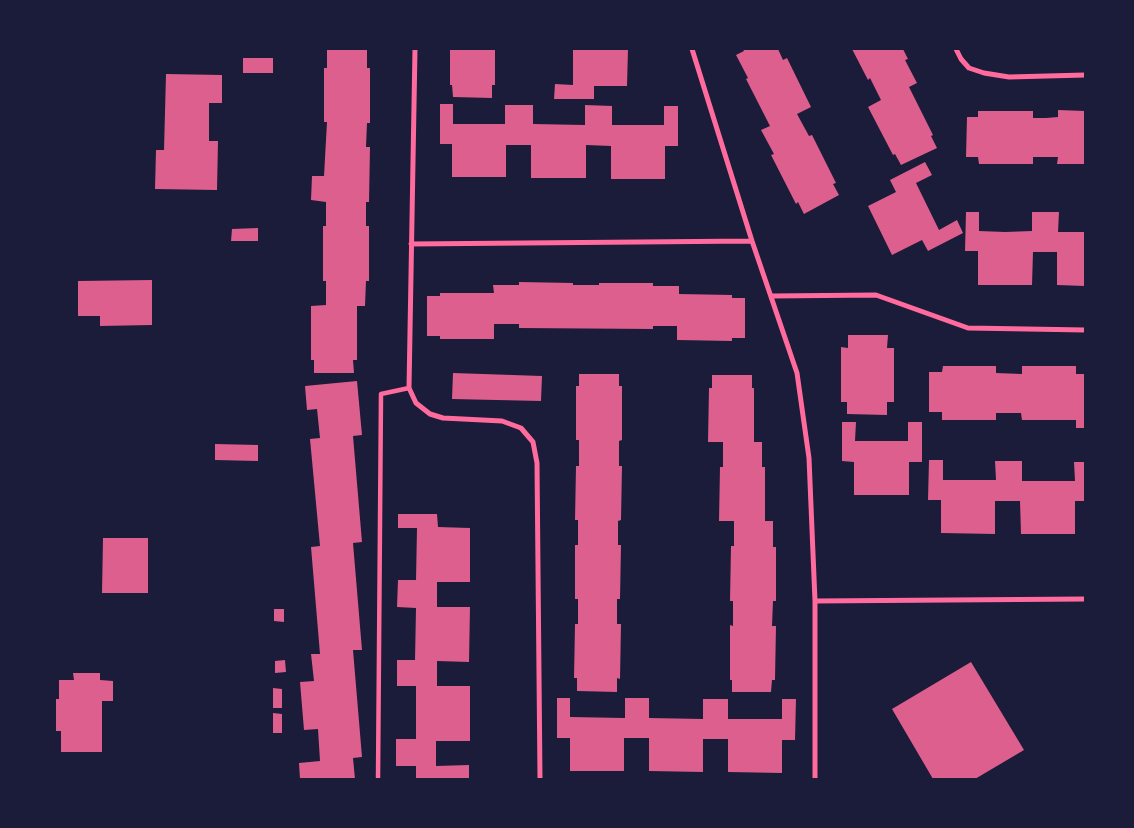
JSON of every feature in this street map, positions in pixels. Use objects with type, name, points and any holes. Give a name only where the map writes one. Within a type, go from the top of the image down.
[{"type":"street","points":[[415,49],[410,388],[416,403],[430,414],[443,418],[502,420],[520,428],[533,442],[538,463],[538,728],[540,779]]},
{"type":"street","points":[[692,49],[752,242],[797,373],[809,458],[815,601],[815,779]]},
{"type":"street","points":[[956,49],[961,59],[969,68],[984,73],[1009,77],[1085,75]]},
{"type":"street","points":[[411,244],[752,242]]},
{"type":"street","points":[[772,296],[876,295],[968,328],[1085,330]]},
{"type":"street","points":[[378,779],[381,394],[410,388]]},
{"type":"street","points":[[815,601],[1085,599]]},
{"type":"building","points":[[327,49],[367,49],[367,68],[370,68],[370,123],[367,123],[366,147],[370,147],[369,202],[366,202],[366,226],[369,226],[369,281],[366,281],[365,306],[357,306],[357,360],[353,360],[354,373],[314,373],[314,360],[311,360],[311,306],[326,305],[326,281],[323,281],[323,226],[326,226],[326,202],[311,200],[312,176],[324,176],[327,122],[324,122],[324,68],[327,68]]},
{"type":"building","points":[[450,49],[495,49],[495,85],[492,85],[492,98],[453,97],[452,85],[450,85]]},
{"type":"building","points":[[573,49],[628,49],[627,86],[594,86],[594,99],[554,99],[555,84],[573,85]]},
{"type":"building","points":[[743,49],[778,49],[783,60],[787,58],[811,107],[797,114],[809,136],[812,135],[836,183],[833,184],[839,195],[804,214],[798,202],[796,204],[771,155],[774,154],[761,130],[770,126],[736,55],[744,51]]},
{"type":"building","points":[[852,49],[903,49],[908,59],[905,60],[917,83],[909,87],[933,135],[931,136],[937,148],[901,165],[895,154],[893,155],[868,107],[881,100]]},
{"type":"building","points":[[243,58],[273,58],[273,73],[243,73]]},
{"type":"building","points":[[166,74],[222,75],[222,103],[209,103],[209,141],[218,141],[217,190],[155,189],[156,150],[164,150]]},
{"type":"building","points":[[440,104],[453,104],[453,124],[505,124],[505,105],[533,105],[533,124],[585,125],[585,105],[612,106],[612,125],[664,125],[664,106],[678,106],[678,146],[665,146],[665,179],[611,179],[611,146],[586,145],[586,178],[531,178],[531,145],[506,145],[506,177],[452,177],[452,144],[440,144]]},
{"type":"building","points":[[1058,110],[1085,111],[1085,164],[1057,164],[1058,157],[1033,157],[1033,164],[979,164],[978,157],[966,157],[967,117],[978,117],[978,111],[1033,111],[1033,118],[1046,118],[1058,117]]},
{"type":"building","points":[[925,162],[932,175],[916,183],[939,230],[957,220],[963,233],[928,251],[922,240],[892,255],[868,206],[896,192],[890,180]]},
{"type":"building","points":[[966,212],[979,212],[979,231],[1005,232],[1032,231],[1032,212],[1059,212],[1058,232],[1085,232],[1085,286],[1057,285],[1057,252],[1033,252],[1032,285],[978,285],[978,251],[965,251]]},
{"type":"building","points":[[258,228],[258,241],[231,241],[232,229]]},
{"type":"building","points":[[152,280],[152,325],[100,326],[100,316],[78,316],[78,281]]},
{"type":"building","points":[[519,282],[573,283],[573,285],[653,283],[653,286],[679,286],[679,294],[732,295],[732,298],[745,298],[745,338],[732,338],[732,341],[677,340],[677,326],[653,326],[653,329],[519,328],[519,324],[494,324],[494,339],[440,339],[440,336],[427,336],[427,296],[440,296],[440,293],[494,293],[493,285],[519,285]]},
{"type":"building","points":[[848,335],[888,335],[887,348],[894,348],[894,402],[887,402],[887,415],[847,414],[847,402],[841,402],[841,347],[848,348]]},
{"type":"building","points":[[943,366],[996,366],[996,373],[1022,374],[1022,366],[1076,366],[1076,374],[1085,374],[1085,428],[1076,428],[1076,420],[1022,420],[1021,413],[996,413],[996,420],[942,420],[942,412],[929,412],[929,372],[942,372]]},
{"type":"building","points":[[453,373],[542,376],[541,401],[452,399]]},
{"type":"building","points":[[579,374],[619,374],[619,386],[622,386],[622,440],[619,441],[619,466],[622,466],[621,520],[618,521],[618,545],[621,545],[620,599],[617,599],[617,624],[621,624],[620,679],[617,678],[617,692],[577,691],[577,678],[574,678],[575,624],[578,624],[578,599],[575,599],[575,545],[578,545],[578,520],[575,520],[576,466],[579,466],[579,440],[576,440],[576,386],[579,386]]},
{"type":"building","points":[[712,375],[752,375],[752,388],[754,388],[754,442],[762,442],[762,467],[765,467],[765,521],[773,521],[773,547],[776,547],[776,601],[773,601],[772,626],[776,626],[775,680],[772,680],[771,692],[732,692],[732,680],[730,680],[730,625],[733,626],[733,601],[730,601],[731,546],[734,546],[734,521],[719,521],[720,467],[723,467],[723,442],[708,442],[709,388],[712,388]]},
{"type":"building","points":[[357,381],[362,435],[353,436],[362,542],[353,543],[362,650],[353,650],[362,757],[353,758],[355,779],[300,779],[299,763],[320,761],[318,729],[304,730],[300,682],[314,681],[311,654],[320,654],[311,547],[320,546],[310,439],[320,438],[317,409],[307,410],[305,386]]},
{"type":"building","points":[[842,422],[856,422],[855,441],[908,441],[908,422],[922,422],[922,462],[909,462],[909,495],[854,495],[854,462],[842,461]]},
{"type":"building","points":[[215,444],[258,445],[258,461],[215,460]]},
{"type":"building","points":[[929,460],[943,460],[943,480],[996,480],[995,461],[1022,461],[1022,481],[1075,481],[1074,462],[1085,462],[1085,501],[1075,501],[1075,534],[1021,534],[1020,501],[995,501],[995,534],[941,533],[941,500],[928,500]]},
{"type":"building","points":[[398,514],[437,514],[438,527],[470,528],[470,582],[437,582],[437,607],[470,607],[469,662],[437,661],[437,686],[470,686],[470,741],[436,741],[436,766],[469,765],[469,779],[416,779],[416,766],[396,766],[396,739],[416,739],[416,686],[397,686],[397,660],[415,660],[416,608],[397,607],[398,580],[416,580],[417,528],[398,528]]},
{"type":"building","points":[[103,538],[148,538],[148,593],[102,593]]},
{"type":"building","points":[[274,609],[284,609],[284,622],[274,621]]},
{"type":"building","points":[[285,660],[286,672],[275,673],[275,661]]},
{"type":"building","points":[[971,662],[1024,750],[975,779],[933,779],[892,709]]},
{"type":"building","points":[[73,673],[100,673],[100,680],[113,681],[113,701],[102,701],[102,752],[61,752],[61,731],[56,731],[56,699],[59,699],[59,680],[74,680]]},
{"type":"building","points":[[273,688],[282,689],[282,708],[273,708]]},
{"type":"building","points":[[557,698],[570,698],[570,717],[625,718],[625,698],[649,698],[649,718],[703,719],[703,699],[728,699],[728,719],[782,719],[782,699],[796,699],[795,740],[782,740],[782,773],[728,772],[728,739],[703,739],[703,772],[649,771],[649,738],[624,738],[624,771],[570,771],[570,738],[557,738]]},
{"type":"building","points":[[273,713],[282,714],[282,733],[273,733]]}]
